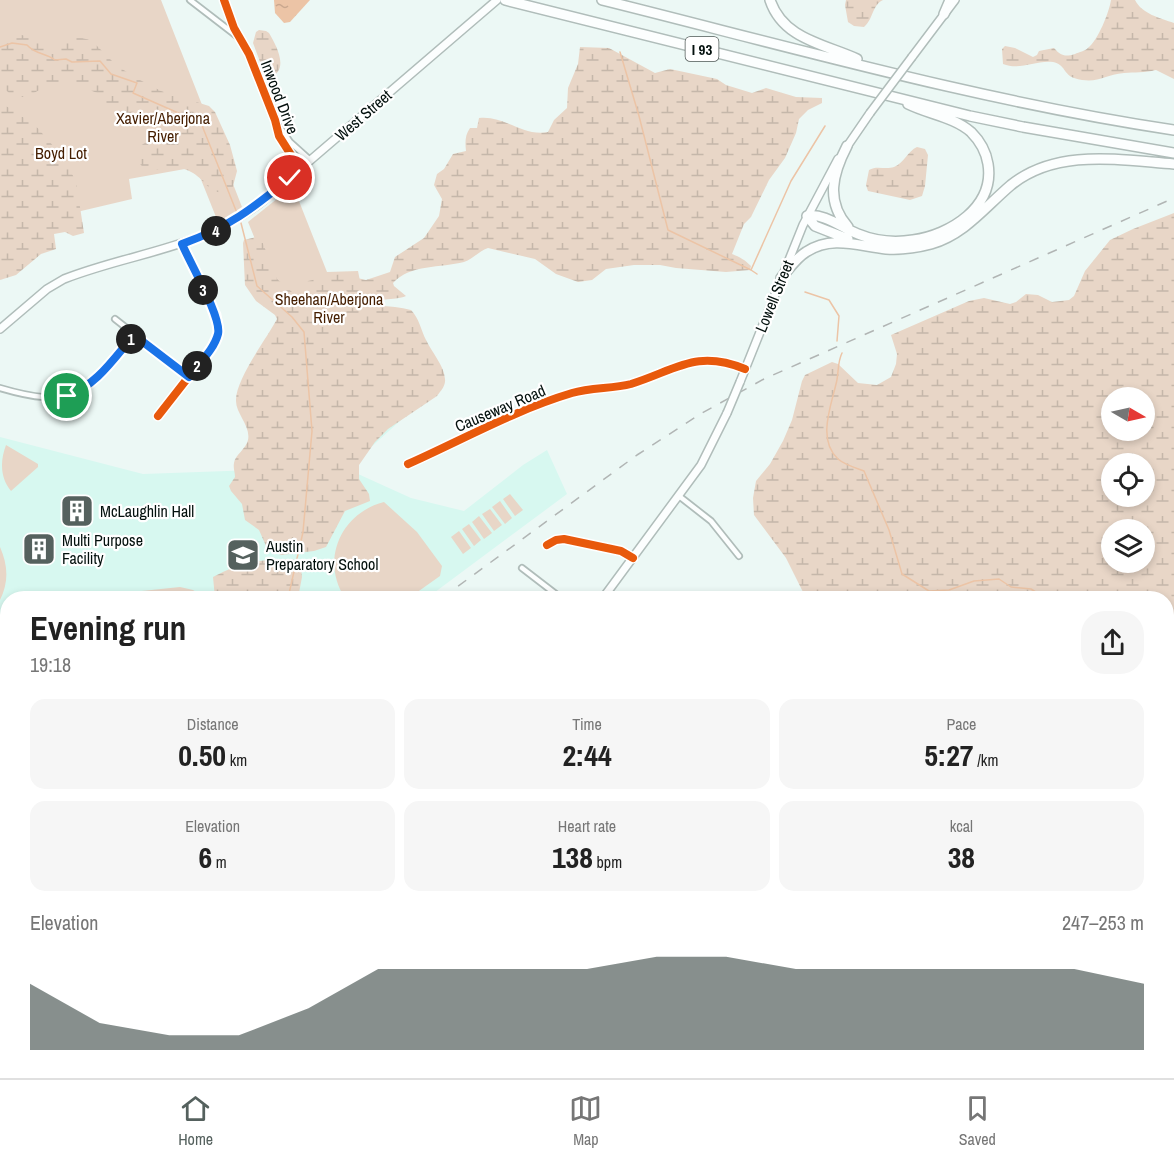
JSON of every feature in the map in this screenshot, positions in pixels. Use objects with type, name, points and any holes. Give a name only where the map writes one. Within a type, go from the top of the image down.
[{"type":"highway","name":"I 93","points":[[505,0],[1023,128],[1174,153]]},
{"type":"highway","name":"I 93","points":[[602,0],[1025,104],[1174,130]]},
{"type":"highway","points":[[770,0],[780,19],[798,35],[815,44],[840,51],[882,69]]},
{"type":"highway","points":[[944,14],[950,0]]},
{"type":"highway","points":[[865,245],[820,229],[811,223],[807,216],[822,217],[875,239],[893,242],[913,240],[938,234],[970,214],[987,188],[989,173],[987,157],[972,133],[955,122],[924,112],[890,95]]},
{"type":"highway","points":[[847,146],[836,169],[833,197],[841,218],[854,232]]},
{"type":"highway","points":[[781,278],[798,258],[820,244],[835,242],[903,249],[939,242],[967,226],[1018,180],[1039,168],[1059,162],[1089,159],[1174,164]]},
{"type":"main road","name":"West Street","points":[[0,329],[47,289],[64,279],[182,244],[238,219],[300,169],[497,0]]},
{"type":"main road","name":"Lowell Street","points":[[608,591],[679,496],[709,451],[727,414],[807,216],[822,187],[870,113],[955,0]]},
{"type":"street","name":"Inwood Drive","points":[[190,0],[240,39]]},
{"type":"street","name":"Inwood Drive","points":[[224,0],[230,18],[249,54],[279,136],[300,169]]},
{"type":"street","name":"Inwood Drive","points":[[275,120],[292,144],[310,160]]},
{"type":"street","points":[[158,416],[212,347],[219,328],[216,315],[182,244]]},
{"type":"street","points":[[115,319],[189,377]]},
{"type":"street","points":[[0,388],[44,398],[59,398],[75,392],[96,379],[134,335]]},
{"type":"street","name":"Causeway Road","points":[[408,464],[476,432],[576,392],[624,386],[694,361],[719,360],[745,369]]},
{"type":"street","points":[[679,496],[711,521],[739,556]]},
{"type":"street","points":[[547,545],[555,540],[564,539],[621,551],[633,558]]},
{"type":"street","points":[[522,568],[552,591]]},
{"type":"shaded area","name":"Austin Preparatory School","points":[[433,391],[347,469],[411,498],[464,511],[523,465],[547,450],[567,494],[436,591],[0,591],[0,437],[143,474],[255,470]]},
{"type":"green space","name":"Boyd Lot","points":[[0,0],[161,0],[242,207],[218,222],[196,167],[129,179],[132,199],[81,211],[0,253]]},
{"type":"green space","points":[[846,0],[883,0],[879,2],[864,27],[854,26],[848,22]]},
{"type":"green space","points":[[1111,0],[1135,0],[1147,12],[1174,23],[1174,79],[1156,70],[1082,80],[1071,77],[1060,65],[1053,62],[1022,66],[1003,64],[1002,49],[1005,46],[1033,57],[1039,51],[1054,48],[1066,56],[1085,50],[1099,33]]},
{"type":"green space","points":[[259,30],[269,33],[280,58],[279,70],[269,78],[265,75],[253,43],[256,32]]},
{"type":"green space","points":[[22,35],[45,44],[76,37],[91,40],[117,66],[140,80],[161,91],[209,106],[215,112],[230,145],[237,171],[232,190],[214,191],[193,173],[182,168],[164,168],[147,172],[135,158],[140,146],[168,129],[164,120],[154,111],[132,112],[117,117],[110,113],[102,95],[70,84],[57,84],[26,96],[14,98],[0,84],[0,37]]},
{"type":"green space","points":[[580,47],[609,48],[655,73],[670,69],[717,79],[726,85],[752,93],[766,88],[796,97],[822,98],[822,103],[808,110],[799,119],[796,133],[785,158],[769,180],[751,217],[744,224],[732,254],[749,264],[750,270],[726,272],[660,265],[634,265],[606,269],[592,280],[578,282],[556,274],[535,259],[488,248],[464,262],[417,270],[400,277],[393,283],[406,296],[400,298],[314,302],[307,298],[304,288],[308,281],[340,274],[366,280],[390,272],[395,257],[424,238],[439,216],[442,199],[434,185],[437,174],[444,169],[453,154],[466,151],[467,133],[470,128],[477,128],[479,118],[497,120],[530,132],[548,132],[554,120],[567,108],[568,88],[578,64]]},
{"type":"green space","points":[[0,102],[35,125],[61,155],[76,181],[84,233],[73,236],[65,232],[54,234],[56,249],[41,254],[16,275],[0,280]]},
{"type":"green space","points":[[917,147],[925,149],[928,155],[922,196],[910,200],[868,191],[866,185],[869,170],[894,167]]},
{"type":"green space","name":"Sheehan/Aberjona River","points":[[293,186],[327,272],[358,271],[379,375],[275,288],[248,222]]},
{"type":"green space","points":[[1174,213],[1174,591],[802,591],[786,558],[754,515],[753,498],[756,481],[770,464],[792,420],[805,375],[832,362],[838,364],[858,383],[877,385],[891,377],[896,364],[897,354],[891,335],[969,301],[984,298],[1010,304],[1026,294],[1038,295],[1052,302],[1069,300],[1074,296],[1085,271],[1110,240]]},
{"type":"green space","points":[[260,236],[277,279],[315,312],[329,313],[375,306],[411,310],[440,364],[445,379],[444,386],[437,396],[388,429],[375,442],[359,465],[359,479],[369,494],[370,501],[345,511],[326,547],[314,551],[281,555],[267,548],[259,530],[245,520],[242,504],[229,486],[235,477],[235,460],[248,440],[247,430],[237,406],[237,392],[246,371],[277,319],[256,301],[245,285],[243,243],[244,240]]},
{"type":"green space","points":[[6,445],[38,464],[38,467],[11,491],[7,486],[2,469]]},
{"type":"green space","points":[[510,494],[523,510],[515,516],[503,499]]},
{"type":"green space","points":[[500,501],[512,518],[505,524],[492,507]]},
{"type":"green space","points":[[384,502],[417,532],[442,566],[440,576],[419,591],[342,591],[334,569],[339,540],[346,527],[356,516]]},
{"type":"green space","points":[[490,509],[502,525],[494,531],[482,514]]},
{"type":"green space","points":[[479,516],[492,533],[484,539],[472,522]]},
{"type":"green space","points":[[469,524],[481,540],[474,546],[462,529]]},
{"type":"green space","points":[[459,531],[471,548],[463,554],[451,537]]},
{"type":"green space","points":[[0,547],[5,560],[6,574],[5,587],[3,591],[0,591]]},
{"type":"green space","points":[[300,560],[302,577],[299,591],[214,591],[213,577],[229,569],[260,561]]},
{"type":"green space","points":[[180,587],[194,591],[142,591]]},
{"type":"water","points":[[274,0],[310,0],[290,22],[284,23],[275,13]]},
{"type":"waterway","points":[[0,47],[12,43],[27,45],[55,60],[100,61],[111,74],[137,83],[133,93],[201,123],[237,213]]},
{"type":"waterway","points":[[620,52],[668,230],[751,270]]},
{"type":"waterway","points":[[757,274],[751,270],[791,181],[825,126]]},
{"type":"waterway","points":[[241,223],[257,286],[292,317],[304,332],[312,431],[303,532],[290,591]]},
{"type":"waterway","points":[[805,292],[829,300],[839,316],[837,341]]},
{"type":"waterway","points":[[842,353],[827,423],[828,442],[838,459],[864,471],[889,530],[902,574],[929,591]]},
{"type":"waterway","points":[[929,591],[949,590],[974,581],[999,579],[1011,587],[1034,591]]},
{"type":"railway","points":[[452,591],[637,455],[702,413],[764,379],[1174,198]]},
{"type":"cycle path","points":[[224,0],[234,28],[249,54],[279,136],[300,169]]},
{"type":"cycle path","points":[[158,416],[212,347],[219,331],[216,315],[182,244]]},
{"type":"cycle path","points":[[408,464],[509,417],[572,393],[631,384],[699,361],[728,363],[745,369]]},
{"type":"cycle path","points":[[547,545],[564,539],[621,551],[633,558]]},
{"type":"place","name":"McLaughlin Hall","points":[[77,511]]},
{"type":"place","name":"Multi Purpose Facility","points":[[39,549]]},
{"type":"place","name":"Austin Preparatory School","points":[[243,555]]},
{"type":"route","points":[[67,396],[96,379],[134,335],[189,377],[212,347],[219,328],[216,315],[182,244],[200,238],[238,219],[290,178]]},
{"type":"park label","name":"Xavier/Aberjona River","points":[[163,127]]}]
